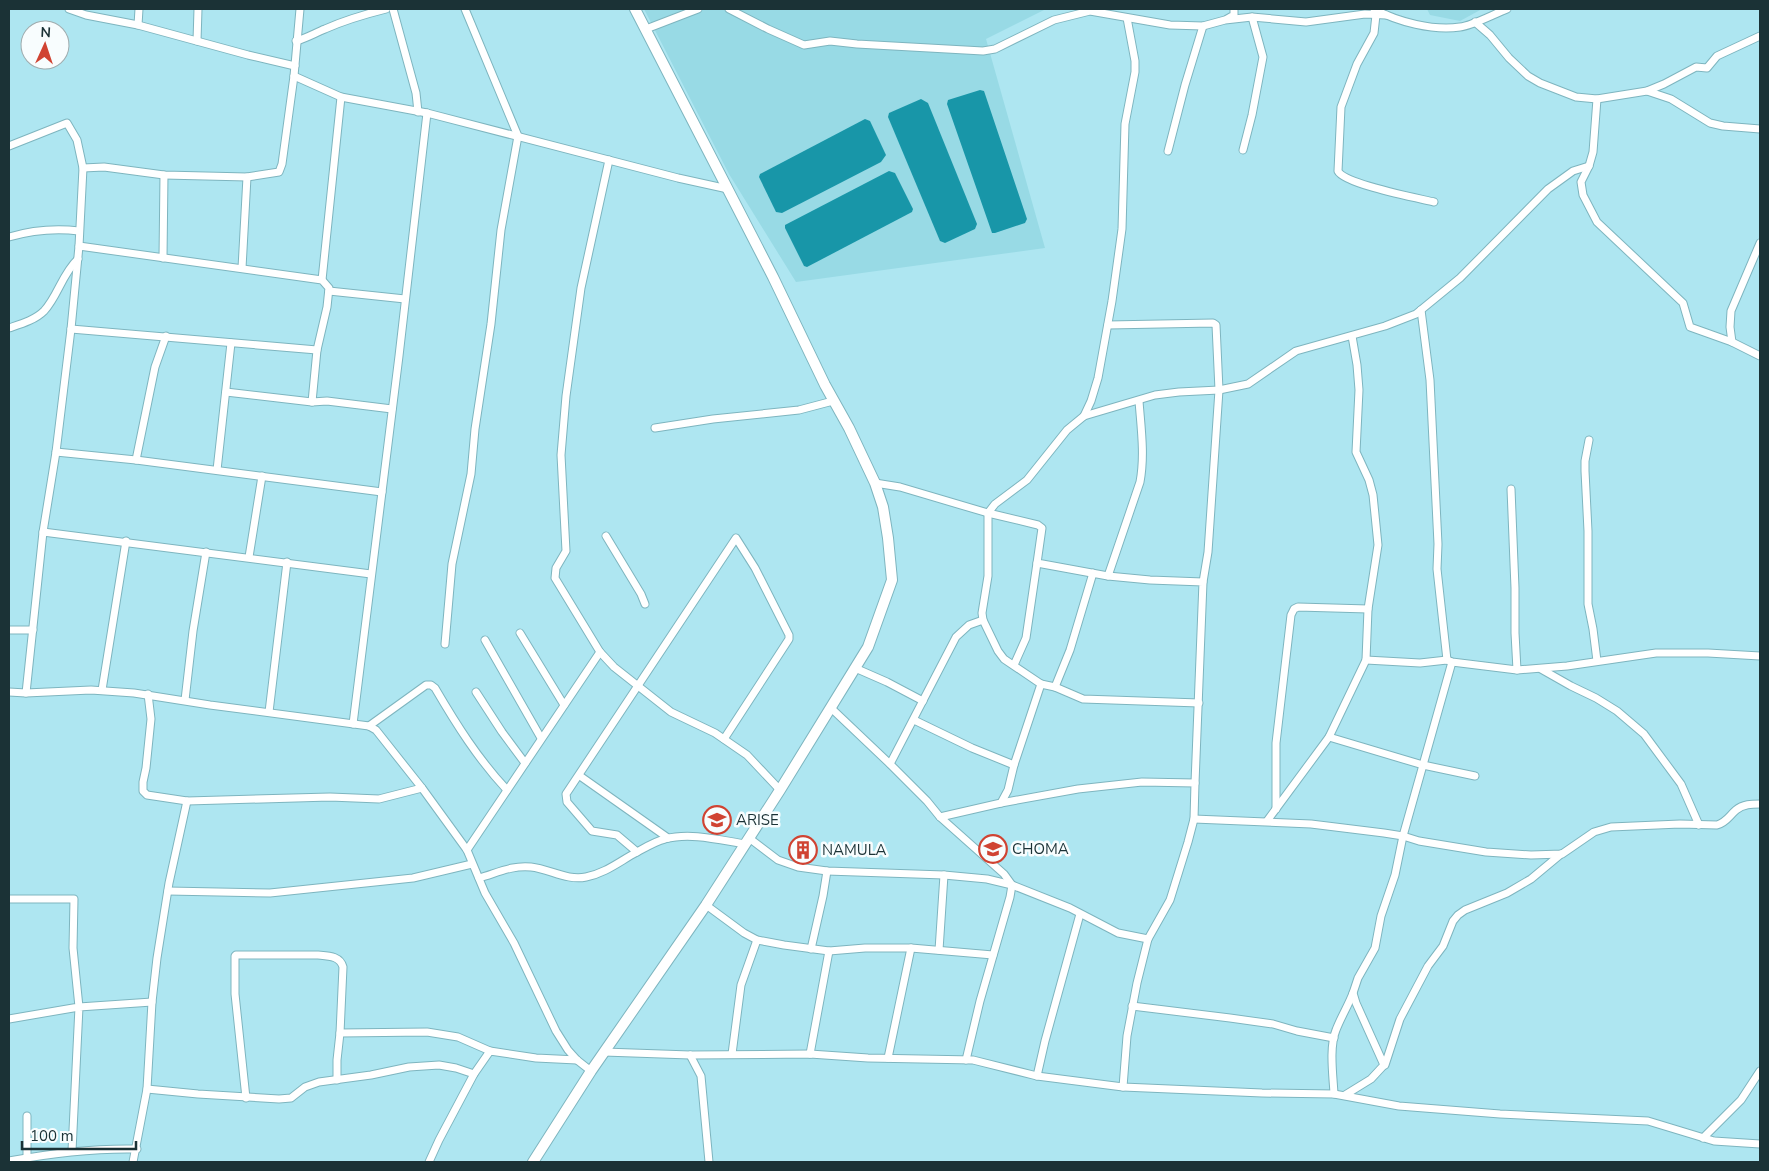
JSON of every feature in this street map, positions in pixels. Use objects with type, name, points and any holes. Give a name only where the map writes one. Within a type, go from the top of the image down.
[{"type":"street","points":[[69,9],[295,66]]},
{"type":"street","points":[[138,25],[139,9]]},
{"type":"street","points":[[197,42],[198,9]]},
{"type":"street","points":[[83,168],[104,167],[164,175],[246,177],[276,173],[281,170],[294,76],[300,9]]},
{"type":"street","points":[[296,41],[308,38],[325,29],[352,19],[386,9]]},
{"type":"street","points":[[393,9],[416,93],[418,112]]},
{"type":"street","points":[[446,644],[452,564],[471,474],[475,429],[491,324],[501,230],[518,136],[465,9]]},
{"type":"street","points":[[533,1162],[604,1052],[706,905],[831,708],[868,647],[892,580],[883,507],[875,483],[773,277],[635,9]]},
{"type":"street","points":[[646,29],[698,9]]},
{"type":"street","points":[[729,9],[804,45],[841,41],[857,44],[968,51],[995,49],[1054,20],[1090,11],[1170,25],[1202,26],[1225,20],[1252,17],[1306,22],[1375,12],[1425,27],[1461,27],[1507,9]]},
{"type":"street","points":[[1225,20],[1234,15],[1234,9]]},
{"type":"street","points":[[1375,12],[1374,33],[1357,64],[1341,107],[1338,171],[1341,176],[1365,185],[1434,202]]},
{"type":"street","points":[[1243,150],[1263,57],[1252,17]]},
{"type":"street","points":[[1127,18],[1135,53],[1135,72],[1125,124],[1122,229],[1098,378],[1084,416],[1068,430],[1027,480],[995,504],[988,513],[988,576],[982,613],[983,620],[1004,659],[1041,684],[1056,687],[1083,699],[1199,703]]},
{"type":"street","points":[[1475,22],[1490,35],[1509,58],[1528,76],[1546,86],[1576,97],[1597,99],[1647,91],[1696,66],[1707,68],[1717,56],[1760,36]]},
{"type":"street","points":[[1168,151],[1202,26]]},
{"type":"street","points":[[294,76],[341,97],[427,113],[728,189]]},
{"type":"street","points":[[1647,91],[1671,99],[1710,123],[1723,126],[1760,128]]},
{"type":"street","points":[[322,280],[341,97]]},
{"type":"street","points":[[1597,99],[1594,140],[1589,166],[1582,182],[1582,191],[1597,222],[1683,303],[1690,327],[1732,342],[1760,356]]},
{"type":"street","points":[[352,724],[406,299],[427,113]]},
{"type":"street","points":[[9,146],[67,123],[77,140],[83,168],[79,246],[71,328],[44,532],[26,693]]},
{"type":"street","points":[[609,160],[586,263],[573,342],[562,427],[561,455],[566,551],[555,572],[559,585],[600,652],[637,686],[671,712],[724,738],[747,755],[780,790]]},
{"type":"street","points":[[1084,416],[1155,395],[1219,390],[1248,384],[1296,351],[1385,326],[1421,310],[1460,278],[1548,189],[1573,172],[1589,166]]},
{"type":"street","points":[[163,258],[164,175]]},
{"type":"street","points":[[242,268],[246,177]]},
{"type":"street","points":[[9,237],[42,229],[60,228],[79,231]]},
{"type":"street","points":[[1732,342],[1730,327],[1731,310],[1760,243]]},
{"type":"street","points":[[79,246],[322,280],[329,288],[327,308],[317,350],[312,402]]},
{"type":"street","points":[[9,328],[35,318],[43,312],[70,266],[78,259]]},
{"type":"street","points":[[328,291],[406,299]]},
{"type":"street","points":[[1334,1094],[1332,1066],[1336,1030],[1354,993],[1358,978],[1375,948],[1381,916],[1395,875],[1403,836],[1450,661],[1437,569],[1438,544],[1430,380],[1421,310]]},
{"type":"street","points":[[1108,325],[1215,324],[1218,340],[1219,390],[1208,552],[1203,582],[1194,819],[1170,900],[1148,939],[1132,1006],[1127,1036],[1123,1087]]},
{"type":"street","points":[[71,328],[317,350]]},
{"type":"street","points":[[136,460],[155,367],[166,336]]},
{"type":"street","points":[[1267,821],[1329,737],[1366,660],[1368,609],[1378,545],[1373,495],[1369,480],[1356,452],[1359,390],[1352,336]]},
{"type":"street","points":[[217,470],[231,343]]},
{"type":"street","points":[[226,392],[392,409]]},
{"type":"street","points":[[655,428],[706,420],[799,410],[833,401]]},
{"type":"street","points":[[1108,576],[1141,477],[1143,451],[1139,401]]},
{"type":"street","points":[[1590,440],[1585,461],[1588,531],[1588,604],[1597,661]]},
{"type":"street","points":[[55,455],[136,460],[382,492]]},
{"type":"street","points":[[249,558],[262,476]]},
{"type":"street","points":[[875,483],[926,494],[988,513],[1038,525],[1042,528],[1026,638],[1014,665]]},
{"type":"street","points":[[1511,489],[1515,588],[1514,633],[1518,670]]},
{"type":"street","points":[[44,532],[126,541],[371,574]]},
{"type":"street","points":[[606,536],[641,594],[645,604]]},
{"type":"street","points":[[637,852],[617,835],[592,831],[566,802],[566,794],[580,776],[637,686],[736,538],[755,568],[789,639],[724,738]]},
{"type":"street","points":[[102,690],[126,541]]},
{"type":"street","points":[[185,700],[206,552]]},
{"type":"street","points":[[269,712],[287,562]]},
{"type":"street","points":[[1037,563],[1108,576],[1203,582]]},
{"type":"street","points":[[1056,687],[1070,650],[1093,573]]},
{"type":"street","points":[[1276,809],[1276,743],[1290,615],[1298,607],[1368,609]]},
{"type":"street","points":[[890,764],[956,637],[969,624],[983,620]]},
{"type":"street","points":[[9,630],[33,630]]},
{"type":"street","points":[[520,634],[564,704]]},
{"type":"street","points":[[485,640],[541,738]]},
{"type":"street","points":[[467,850],[600,652]]},
{"type":"street","points":[[1366,660],[1420,663],[1450,661],[1518,670],[1540,669],[1670,652],[1760,656]]},
{"type":"street","points":[[855,668],[924,701]]},
{"type":"street","points":[[1540,669],[1617,711],[1644,734],[1681,784],[1699,825]]},
{"type":"street","points":[[1001,803],[1008,790],[1014,765],[1041,684]]},
{"type":"street","points":[[369,726],[426,685],[431,685],[435,688],[459,729],[488,769],[507,790]]},
{"type":"street","points":[[9,692],[102,690],[148,694],[210,705],[369,726],[380,735],[422,788],[467,850],[485,892],[514,942],[556,1032],[577,1060],[592,1071]]},
{"type":"street","points":[[476,692],[525,763]]},
{"type":"street","points":[[148,694],[151,719],[143,782],[143,791],[147,795],[187,801],[330,797],[379,799],[422,788]]},
{"type":"street","points":[[831,708],[890,764],[927,801],[940,817],[1004,874],[1012,885],[980,1000],[966,1060]]},
{"type":"street","points":[[914,720],[972,748],[1014,765]]},
{"type":"street","points":[[1329,737],[1423,765],[1475,776]]},
{"type":"street","points":[[580,776],[668,838]]},
{"type":"street","points":[[940,817],[1001,803],[1078,789],[1142,782],[1195,783]]},
{"type":"street","points":[[134,1162],[147,1089],[152,1002],[168,891],[187,801]]},
{"type":"street","points":[[1345,1095],[1371,1079],[1384,1065],[1400,1019],[1428,966],[1442,946],[1453,921],[1465,910],[1506,893],[1531,879],[1562,854],[1594,832],[1602,829],[1629,826],[1717,825],[1724,823],[1738,809],[1750,804],[1760,804]]},
{"type":"street","points":[[1194,819],[1311,824],[1403,836],[1419,841],[1486,852],[1532,855],[1562,854]]},
{"type":"street","points":[[479,878],[519,866],[538,868],[573,879],[587,877],[614,867],[637,852],[668,838],[689,837],[747,841],[787,864],[827,872],[944,875],[987,879],[1012,885],[1070,908],[1118,933],[1148,939]]},
{"type":"street","points":[[168,891],[270,893],[413,878],[472,864]]},
{"type":"street","points":[[811,949],[827,872]]},
{"type":"street","points":[[939,950],[944,875]]},
{"type":"street","points":[[9,899],[74,899],[73,948],[79,1006],[72,1151]]},
{"type":"street","points":[[706,905],[744,933],[757,940],[830,951],[865,948],[911,948],[993,955]]},
{"type":"street","points":[[1038,1076],[1045,1040],[1080,914]]},
{"type":"street","points":[[732,1054],[741,985],[757,940]]},
{"type":"street","points":[[888,1058],[911,948]]},
{"type":"street","points":[[810,1054],[830,951]]},
{"type":"street","points":[[246,1098],[236,994],[236,955],[318,954],[338,959],[343,967],[337,1080]]},
{"type":"street","points":[[1354,993],[1356,1003],[1384,1065]]},
{"type":"street","points":[[9,1018],[79,1006],[152,1002]]},
{"type":"street","points":[[1132,1006],[1273,1024],[1334,1038]]},
{"type":"street","points":[[340,1033],[427,1032],[458,1037],[490,1051],[536,1058],[577,1060]]},
{"type":"street","points":[[429,1162],[474,1074],[490,1051]]},
{"type":"street","points":[[604,1052],[690,1055],[810,1054],[973,1060],[1038,1076],[1123,1087],[1334,1094],[1399,1106],[1500,1114],[1648,1121],[1714,1141],[1760,1144]]},
{"type":"street","points":[[690,1055],[701,1076],[709,1162]]},
{"type":"street","points":[[147,1089],[279,1099],[291,1098],[310,1085],[409,1067],[439,1065],[474,1074]]},
{"type":"street","points":[[1704,1138],[1741,1100],[1760,1071]]},
{"type":"street","points":[[27,1116],[27,1158]]},
{"type":"street","points":[[9,1161],[72,1151],[108,1148],[136,1149]]},
{"type":"shaded area","points":[[644,9],[1046,9],[986,39],[1045,248],[796,282],[729,174]]},
{"type":"shaded area","points":[[1427,9],[1482,9],[1460,21],[1430,15]]},
{"type":"shaded area","points":[[980,90],[984,91],[1027,219],[1025,223],[995,233],[992,233],[947,104],[948,100]]},
{"type":"shaded area","points":[[921,99],[928,103],[977,224],[975,229],[945,243],[940,241],[888,117],[889,113]]},
{"type":"shaded area","points":[[865,119],[870,121],[886,155],[881,162],[782,213],[776,212],[759,177],[760,174]]},
{"type":"shaded area","points":[[889,171],[895,173],[913,209],[912,212],[807,267],[804,266],[785,225]]},
{"type":"place","name":"ARISE","points":[[717,820]]},
{"type":"place","name":"CHOMA","points":[[993,849]]},
{"type":"place","name":"NAMULA","points":[[803,850]]}]
